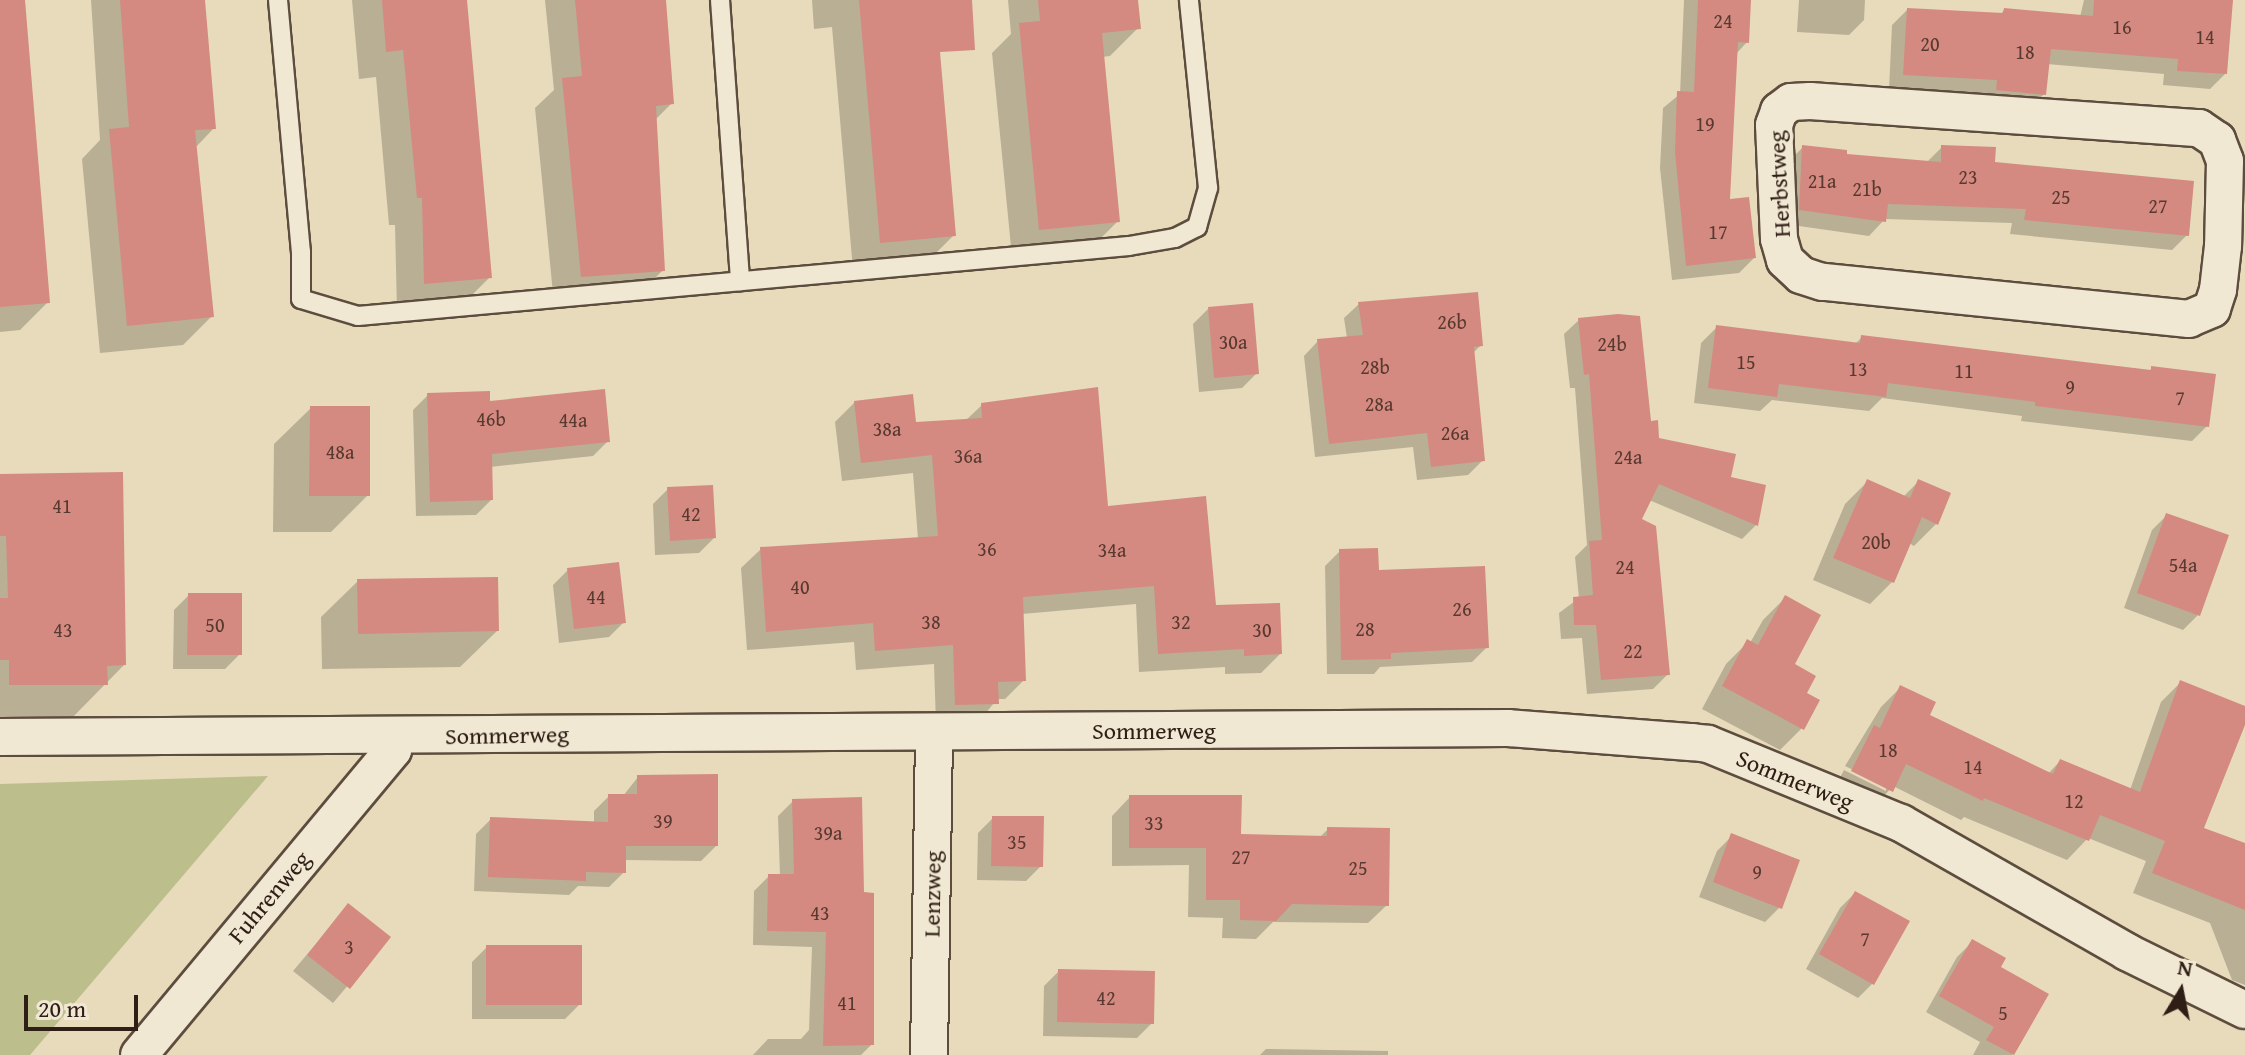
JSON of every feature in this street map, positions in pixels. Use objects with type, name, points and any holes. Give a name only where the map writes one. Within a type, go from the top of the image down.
[{"type":"street","name":"Herbstweg","points":[[1810,101],[2199,128],[2217,140],[2225,161],[2234,248],[2212,309],[2189,319],[1822,282],[1801,275],[1785,260],[1779,239],[1774,125],[1779,111],[1791,102],[1810,101]]},
{"type":"street","name":"Sommerweg","points":[[0,737],[393,738],[1545,728],[1708,744],[1901,823],[2127,952],[2245,1010]]},
{"type":"street","name":"Lenzweg","points":[[929,1055],[934,732]]},
{"type":"street","name":"Fuhrenweg","points":[[139,1055],[393,750],[393,738]]},
{"type":"lane","points":[[278,0],[301,252],[301,299],[358,316],[1129,246],[1175,238],[1197,227],[1208,188],[1189,0]]},
{"type":"lane","points":[[720,0],[740,281]]},
{"type":"green space","points":[[268,776],[30,1055],[0,1055],[0,784]]},
{"type":"building","points":[[0,0],[25,0],[50,303],[0,307]]},
{"type":"building","points":[[120,0],[205,0],[216,129],[195,130],[214,317],[127,326],[109,129],[129,127]]},
{"type":"building","points":[[382,0],[467,0],[492,278],[424,284],[422,198],[417,198],[403,50],[386,52]]},
{"type":"building","points":[[575,0],[666,0],[674,104],[656,106],[665,271],[581,277],[562,78],[582,76]]},
{"type":"building","points":[[859,0],[972,0],[975,50],[940,52],[956,236],[880,243]]},
{"type":"building","points":[[1038,0],[1138,0],[1141,29],[1102,33],[1120,222],[1039,230],[1019,23],[1040,21]]},
{"type":"building","points":[[1698,0],[1751,0],[1749,43],[1738,42],[1730,199],[1749,197],[1756,258],[1686,266],[1675,152],[1677,91],[1694,92]]},
{"type":"building","points":[[2094,0],[2233,0],[2227,74],[2177,71],[2178,59],[2051,49],[2046,95],[1996,90],[1997,80],[1903,75],[1907,8],[2003,13],[2004,8],[2093,16]]},
{"type":"building","points":[[1802,145],[1847,150],[1847,154],[1941,162],[1941,145],[1996,147],[1995,162],[2194,181],[2189,236],[2024,220],[2026,209],[1888,204],[1886,222],[1799,210]]},
{"type":"building","points":[[1478,292],[1483,346],[1474,347],[1485,461],[1431,467],[1427,433],[1329,444],[1317,339],[1363,335],[1358,302]]},
{"type":"building","points":[[1253,303],[1259,374],[1214,378],[1208,307]]},
{"type":"building","points":[[1618,314],[1640,316],[1651,421],[1658,420],[1659,438],[1736,454],[1731,477],[1766,485],[1758,526],[1659,484],[1642,519],[1656,526],[1670,675],[1601,680],[1596,625],[1574,625],[1573,597],[1593,595],[1589,541],[1602,540],[1589,374],[1584,375],[1578,318]]},
{"type":"building","points":[[1716,325],[1860,343],[1861,335],[2151,370],[2151,366],[2216,374],[2209,427],[2035,406],[2035,402],[1888,383],[1886,397],[1779,384],[1777,397],[1708,388]]},
{"type":"building","points":[[1098,387],[1108,506],[1206,496],[1216,605],[1280,603],[1282,654],[1244,656],[1244,649],[1158,654],[1154,586],[1023,597],[1026,681],[998,682],[999,704],[955,705],[953,645],[875,651],[873,623],[766,632],[760,547],[938,536],[932,455],[861,463],[854,401],[913,394],[916,422],[982,418],[981,403]]},
{"type":"building","points":[[605,389],[610,442],[492,454],[493,500],[430,502],[427,393],[490,391],[490,401]]},
{"type":"building","points":[[310,406],[370,406],[370,496],[309,496]]},
{"type":"building","points":[[123,472],[126,665],[107,666],[108,685],[9,685],[9,660],[0,660],[0,598],[8,598],[6,536],[0,536],[0,474]]},
{"type":"building","points":[[1867,479],[1910,498],[1918,479],[1951,493],[1938,525],[1922,517],[1894,583],[1833,558]]},
{"type":"building","points":[[713,485],[716,538],[670,541],[667,487]]},
{"type":"building","points":[[2166,513],[2229,535],[2200,616],[2137,593]]},
{"type":"building","points":[[1378,548],[1379,570],[1485,566],[1489,648],[1391,653],[1391,659],[1341,660],[1339,549]]},
{"type":"building","points":[[619,562],[626,623],[574,629],[567,568]]},
{"type":"building","points":[[498,577],[499,631],[358,634],[357,579]]},
{"type":"building","points":[[188,593],[242,593],[242,655],[187,655]]},
{"type":"building","points":[[1785,595],[1821,615],[1795,664],[1816,676],[1807,693],[1820,700],[1804,730],[1722,686],[1747,639],[1758,645]]},
{"type":"building","points":[[2180,680],[2245,706],[2245,725],[2204,828],[2245,843],[2245,910],[2152,873],[2165,841],[2100,815],[2089,841],[1984,798],[1983,801],[1906,764],[1893,792],[1851,771],[1874,725],[1880,728],[1900,685],[1936,702],[1930,715],[2053,774],[2060,759],[2140,792]]},
{"type":"building","points":[[718,774],[718,846],[626,846],[626,873],[586,872],[586,881],[488,877],[490,817],[608,822],[608,794],[637,794],[637,775]]},
{"type":"building","points":[[1129,795],[1242,795],[1241,834],[1327,836],[1327,827],[1390,828],[1389,906],[1292,904],[1276,921],[1240,920],[1240,900],[1206,900],[1206,848],[1129,848]]},
{"type":"building","points":[[862,797],[864,892],[874,893],[874,1045],[823,1046],[826,932],[767,931],[768,874],[794,874],[792,799]]},
{"type":"building","points":[[992,816],[1044,816],[1043,867],[991,866]]},
{"type":"building","points":[[1731,833],[1800,860],[1782,909],[1713,882]]},
{"type":"building","points":[[1855,891],[1910,921],[1874,985],[1819,954]]},
{"type":"building","points":[[348,903],[391,937],[350,989],[307,955]]},
{"type":"building","points":[[1972,939],[2006,958],[2001,967],[2049,994],[2014,1055],[1986,1040],[1994,1027],[1939,996]]},
{"type":"building","points":[[486,945],[582,945],[582,1005],[486,1005]]},
{"type":"building","points":[[1058,969],[1155,971],[1154,1024],[1057,1022]]}]
